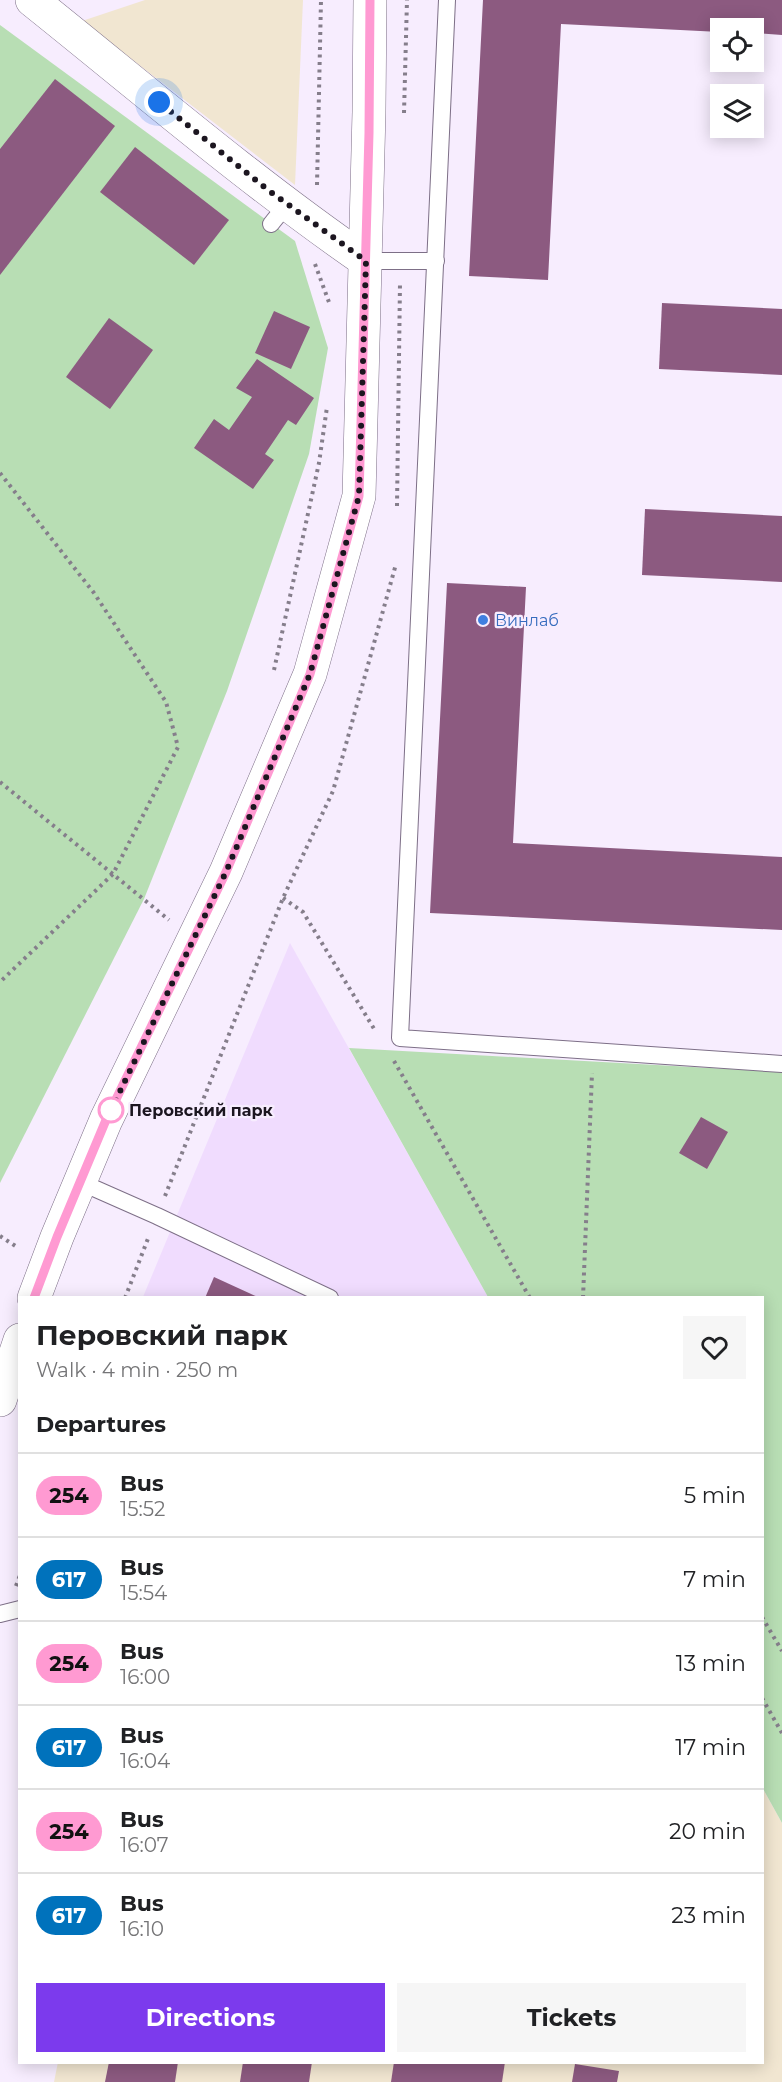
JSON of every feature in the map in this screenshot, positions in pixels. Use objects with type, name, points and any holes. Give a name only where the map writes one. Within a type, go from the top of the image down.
[{"type":"street","points":[[32,0],[279,214],[366,261]]},
{"type":"street","points":[[35,1296],[106,1120],[226,872],[310,674],[359,496],[370,0]]},
{"type":"street","points":[[8,1391],[18,1348]]},
{"type":"lane","points":[[447,0],[400,1038],[782,1064]]},
{"type":"lane","points":[[366,261],[436,261]]},
{"type":"lane","points":[[80,1182],[158,1216],[326,1296]]},
{"type":"lane","points":[[0,1614],[18,1610]]},
{"type":"path","points":[[316,192],[321,0]]},
{"type":"path","points":[[314,261],[334,316]]},
{"type":"path","points":[[274,672],[319,463],[327,406]]},
{"type":"path","points":[[0,474],[94,593],[165,702],[178,747],[113,874],[0,982]]},
{"type":"path","points":[[0,782],[170,921]]},
{"type":"path","points":[[126,1296],[283,898],[303,912],[380,1038]]},
{"type":"path","points":[[166,930],[175,910]]},
{"type":"path","points":[[583,1296],[593,1051]]},
{"type":"path","points":[[391,1057],[529,1296]]},
{"type":"path","points":[[0,1236],[17,1247],[22,1237]]},
{"type":"path","points":[[764,1620],[782,1651]]},
{"type":"path","points":[[764,1702],[782,1733]]},
{"type":"shaded area","points":[[145,0],[303,0],[295,185],[82,21]]},
{"type":"shaded area","points":[[290,943],[487,1296],[143,1296]]},
{"type":"shaded area","points":[[764,1791],[782,1823],[782,2082],[54,2082],[58,2064],[764,2064]]},
{"type":"green space","points":[[0,25],[295,241],[328,348],[309,454],[227,691],[144,899],[0,1183]]},
{"type":"green space","points":[[349,1048],[782,1072],[782,1823],[764,1791],[764,1296],[487,1296]]},
{"type":"building","points":[[483,0],[782,0],[782,35],[764,34],[764,18],[710,18],[710,31],[561,24],[548,280],[469,276]]},
{"type":"building","points":[[55,79],[115,126],[0,275],[0,149]]},
{"type":"building","points":[[135,147],[229,220],[194,265],[100,192]]},
{"type":"building","points":[[662,303],[782,309],[782,375],[659,369]]},
{"type":"building","points":[[274,311],[310,327],[291,369],[255,353]]},
{"type":"building","points":[[109,318],[153,350],[110,409],[66,377]]},
{"type":"building","points":[[257,359],[314,398],[296,425],[288,420],[265,454],[274,460],[253,489],[194,448],[214,419],[229,430],[252,397],[236,388]]},
{"type":"building","points":[[645,509],[782,516],[782,582],[642,575]]},
{"type":"building","points":[[447,583],[526,587],[513,843],[782,857],[782,930],[430,913]]},
{"type":"building","points":[[701,1117],[728,1132],[707,1169],[679,1153]]},
{"type":"building","points":[[214,1277],[256,1296],[206,1296]]},
{"type":"building","points":[[109,2064],[178,2064],[175,2082],[105,2082]]},
{"type":"building","points":[[243,2064],[312,2064],[309,2082],[240,2082]]},
{"type":"building","points":[[394,2064],[505,2064],[502,2082],[391,2082]]},
{"type":"building","points":[[575,2064],[619,2071],[617,2082],[572,2082]]},
{"type":"bus line","name":"254","points":[[35,1296],[106,1120],[226,872],[310,674],[359,496],[369,133],[370,0]]},
{"type":"place","name":"Винлаб","points":[[483,620]]},
{"type":"place","name":"Перовский парк","points":[[111,1110]]},
{"type":"route","points":[[111,1110],[226,872],[310,674],[359,496],[366,261],[268,190],[159,102]]}]
